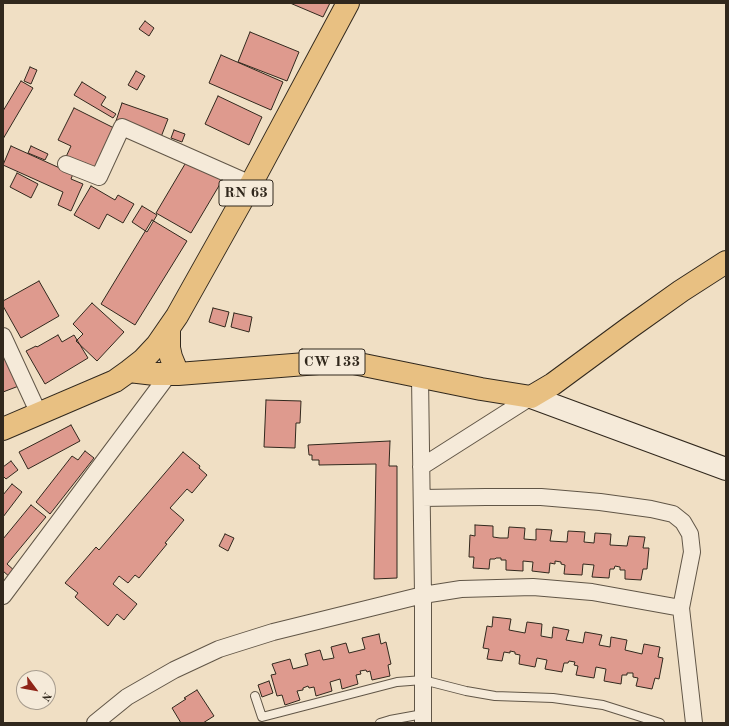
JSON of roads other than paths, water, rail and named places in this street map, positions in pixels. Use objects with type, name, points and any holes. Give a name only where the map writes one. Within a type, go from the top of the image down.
[{"type":"main road","name":"RN 63","points":[[3,429],[109,384],[129,371],[148,355],[157,345],[177,316],[251,184],[348,3]]},
{"type":"main road","points":[[531,397],[553,384],[681,291],[726,262]]},
{"type":"main road","points":[[169,329],[169,343],[174,374]]},
{"type":"main road","name":"CW 133","points":[[129,371],[155,374],[174,374],[344,361],[481,389],[531,397],[723,468]]},
{"type":"street","points":[[66,164],[99,177],[122,127],[251,184]]},
{"type":"street","points":[[3,336],[39,414]]},
{"type":"street","points":[[3,596],[174,374]]},
{"type":"street","points":[[420,377],[423,719]]},
{"type":"street","points":[[421,466],[531,397]]},
{"type":"street","points":[[422,498],[541,497],[600,502],[651,509],[673,514],[683,522],[690,534],[692,552],[681,608],[694,723]]},
{"type":"street","points":[[95,723],[127,697],[174,670],[219,649],[273,632],[422,595],[461,589],[533,587],[592,592],[681,608]]},
{"type":"lane","points":[[255,696],[262,717],[397,682],[423,680],[466,691],[495,696],[553,698],[603,705],[660,723]]},
{"type":"lane","points":[[380,723],[390,720],[423,719]]}]
